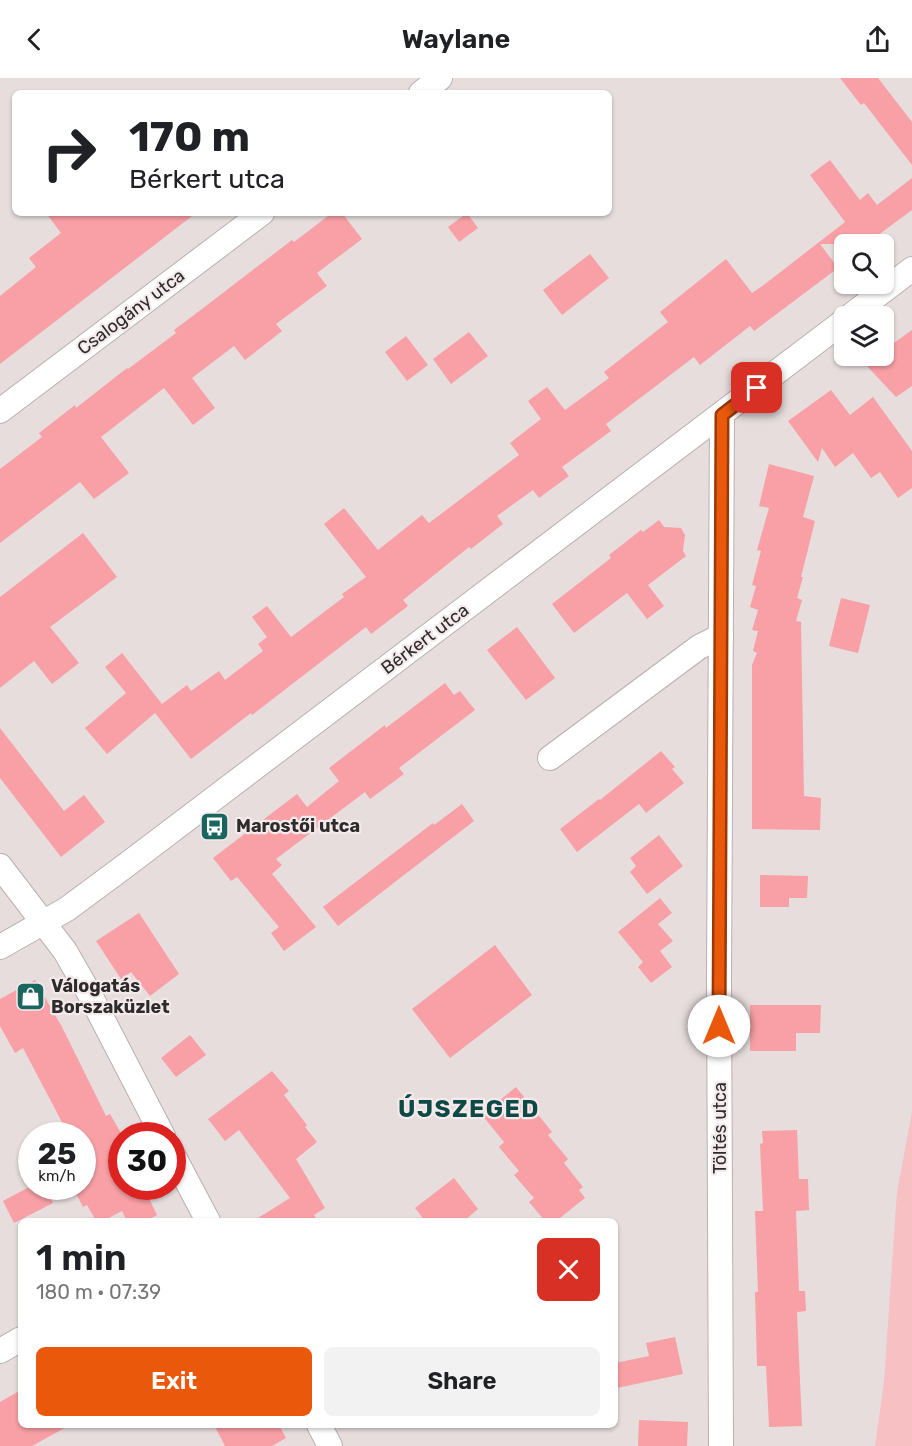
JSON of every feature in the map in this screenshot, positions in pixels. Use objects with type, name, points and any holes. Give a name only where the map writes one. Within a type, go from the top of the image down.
[{"type":"street","points":[[425,90],[440,78]]},
{"type":"street","name":"Csalogány utca","points":[[0,411],[258,216]]},
{"type":"street","points":[[863,306],[912,269]]},
{"type":"street","name":"Bérkert utca","points":[[0,947],[67,909],[834,329]]},
{"type":"street","name":"Töltés utca","points":[[722,415],[719,1003],[722,1446]]},
{"type":"street","points":[[550,758],[699,647],[721,636]]},
{"type":"street","points":[[0,866],[65,951],[156,1122]]},
{"type":"street","points":[[186,1179],[206,1218]]},
{"type":"street","points":[[0,1350],[18,1341]]},
{"type":"street","points":[[321,1428],[330,1446]]},
{"type":"shaded area","points":[[912,1112],[912,1446],[875,1446],[884,1382],[897,1192]]},
{"type":"building","points":[[840,78],[878,78],[912,122],[912,165],[864,103],[861,105]]},
{"type":"building","points":[[830,160],[860,200],[868,193],[877,205],[912,178],[912,210],[880,234],[834,234],[834,244],[820,244],[834,263],[834,271],[754,331],[750,326],[700,365],[694,357],[606,424],[611,431],[562,467],[569,476],[539,498],[533,490],[497,516],[503,524],[471,549],[469,547],[403,600],[408,606],[371,634],[366,627],[191,759],[155,713],[107,754],[85,728],[126,693],[105,667],[122,653],[162,704],[187,685],[191,691],[219,671],[225,680],[263,651],[258,644],[267,637],[252,617],[267,606],[291,637],[344,597],[342,594],[366,577],[324,524],[344,508],[378,550],[422,515],[429,523],[519,455],[510,443],[541,419],[528,401],[547,387],[565,410],[609,378],[604,372],[668,322],[660,312],[726,259],[752,293],[765,284],[845,222],[810,175]]},
{"type":"building","points":[[48,216],[192,216],[0,364],[0,296],[36,267],[29,258],[61,233]]},
{"type":"building","points":[[328,216],[344,216],[362,239],[317,273],[327,286],[276,324],[282,331],[245,360],[234,346],[192,378],[215,408],[193,425],[164,388],[101,437],[129,473],[94,499],[80,482],[0,543],[0,469],[42,437],[39,433],[75,405],[76,408],[176,333],[174,330],[292,240],[294,242]]},
{"type":"building","points":[[463,216],[469,216],[478,228],[459,242],[448,227]]},
{"type":"building","points":[[590,254],[609,278],[562,315],[543,290]]},
{"type":"building","points":[[912,330],[912,386],[896,397],[867,366],[894,366],[894,343]]},
{"type":"building","points":[[469,332],[488,356],[451,384],[433,359]]},
{"type":"building","points":[[406,336],[428,365],[407,381],[385,352]]},
{"type":"building","points":[[831,390],[850,415],[873,397],[912,451],[912,488],[898,498],[880,472],[871,478],[853,453],[835,467],[822,448],[818,462],[788,421]]},
{"type":"building","points":[[769,464],[814,476],[803,517],[815,521],[797,598],[802,600],[796,621],[801,622],[804,796],[821,798],[820,830],[752,829],[752,665],[757,653],[753,651],[758,631],[752,630],[758,610],[750,607],[756,586],[752,585],[761,551],[757,550],[769,508],[759,506]]},
{"type":"building","points":[[659,520],[664,527],[681,528],[685,535],[683,551],[686,556],[648,585],[664,606],[647,619],[627,593],[574,633],[552,604],[611,558],[609,555],[641,530],[643,532]]},
{"type":"building","points":[[83,533],[117,577],[50,627],[79,663],[52,684],[34,661],[0,688],[0,597]]},
{"type":"building","points":[[841,598],[870,605],[858,653],[829,646]]},
{"type":"building","points":[[517,627],[555,678],[526,700],[487,650]]},
{"type":"building","points":[[445,683],[454,695],[460,691],[475,710],[399,768],[404,774],[370,799],[365,792],[276,859],[282,865],[272,874],[316,927],[284,951],[271,933],[279,927],[237,877],[231,881],[213,858],[297,794],[307,807],[339,781],[329,768]]},
{"type":"building","points":[[0,728],[64,811],[84,795],[105,822],[61,857],[0,778]]},
{"type":"building","points":[[661,751],[675,767],[672,769],[684,783],[646,813],[639,804],[577,852],[560,829]]},
{"type":"building","points":[[462,804],[474,821],[338,926],[323,907],[433,823],[434,825]]},
{"type":"building","points":[[659,835],[683,866],[647,894],[630,872],[636,866],[630,858]]},
{"type":"building","points":[[760,875],[808,876],[807,898],[789,898],[789,907],[760,907]]},
{"type":"building","points":[[660,898],[672,913],[658,924],[673,941],[660,951],[672,967],[651,983],[638,967],[643,962],[618,932]]},
{"type":"building","points":[[139,913],[179,974],[150,996],[131,972],[121,979],[96,941]]},
{"type":"building","points":[[495,945],[532,995],[450,1058],[412,1009]]},
{"type":"building","points":[[35,980],[62,1027],[106,1116],[110,1114],[115,1122],[108,1122],[108,1200],[150,1200],[157,1215],[151,1218],[126,1218],[122,1211],[109,1218],[94,1218],[87,1205],[83,1207],[79,1200],[96,1200],[96,1122],[62,1122],[23,1048],[15,1053],[0,1026],[0,999]]},
{"type":"building","points":[[750,1005],[821,1005],[820,1033],[796,1033],[796,1051],[750,1051]]},
{"type":"building","points":[[190,1035],[206,1055],[176,1077],[161,1058]]},
{"type":"building","points":[[272,1071],[289,1091],[284,1095],[317,1142],[296,1159],[325,1208],[314,1215],[316,1218],[258,1218],[290,1198],[239,1130],[225,1141],[208,1119]]},
{"type":"building","points":[[516,1087],[552,1132],[548,1135],[568,1159],[564,1163],[583,1187],[579,1190],[585,1198],[560,1218],[542,1218],[529,1202],[534,1198],[514,1175],[519,1171],[499,1147],[504,1142],[482,1115]]},
{"type":"building","points":[[797,1130],[799,1179],[808,1179],[809,1210],[796,1211],[799,1291],[805,1291],[806,1311],[797,1312],[802,1426],[769,1427],[766,1366],[757,1366],[755,1292],[758,1292],[755,1211],[763,1211],[760,1144],[763,1143],[762,1131]]},
{"type":"building","points":[[454,1178],[478,1209],[468,1218],[423,1218],[415,1208]]},
{"type":"building","points":[[18,1193],[18,1200],[52,1200],[53,1203],[24,1218],[18,1218],[18,1221],[14,1223],[3,1201]]},
{"type":"building","points":[[675,1337],[683,1374],[618,1388],[618,1362],[649,1356],[646,1343]]},
{"type":"building","points":[[18,1392],[18,1428],[65,1428],[32,1446],[0,1446],[0,1402]]},
{"type":"building","points":[[639,1420],[688,1422],[687,1446],[638,1446]]},
{"type":"building","points":[[216,1428],[281,1428],[286,1438],[272,1446],[225,1446]]},
{"type":"place","name":"Marostői utca","points":[[215,826]]},
{"type":"place","name":"Válogatás Borszaküzlet","points":[[30,996]]},
{"type":"district","name":"ÚJSZEGED","points":[[469,1109]]},
{"type":"route","points":[[719,1026],[722,415],[757,388]]}]
